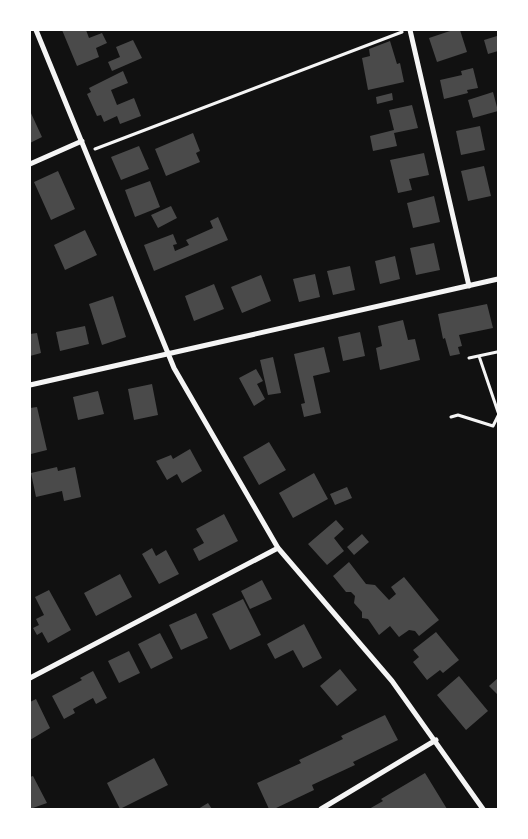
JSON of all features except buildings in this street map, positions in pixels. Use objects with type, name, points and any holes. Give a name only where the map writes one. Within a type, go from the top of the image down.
[{"type":"street","points":[[36,30],[168,354],[278,548],[392,681],[436,740],[483,809]]},
{"type":"street","points":[[409,30],[469,286]]},
{"type":"street","points":[[30,164],[82,141]]},
{"type":"street","points":[[30,385],[498,280]]},
{"type":"street","points":[[30,678],[278,548]]},
{"type":"street","points":[[322,809],[436,740]]},
{"type":"path","points":[[86,153],[409,30]]},
{"type":"path","points":[[469,358],[497,352]]},
{"type":"path","points":[[479,356],[498,412]]},
{"type":"path","points":[[451,416],[458,415],[493,426],[498,416]]}]
